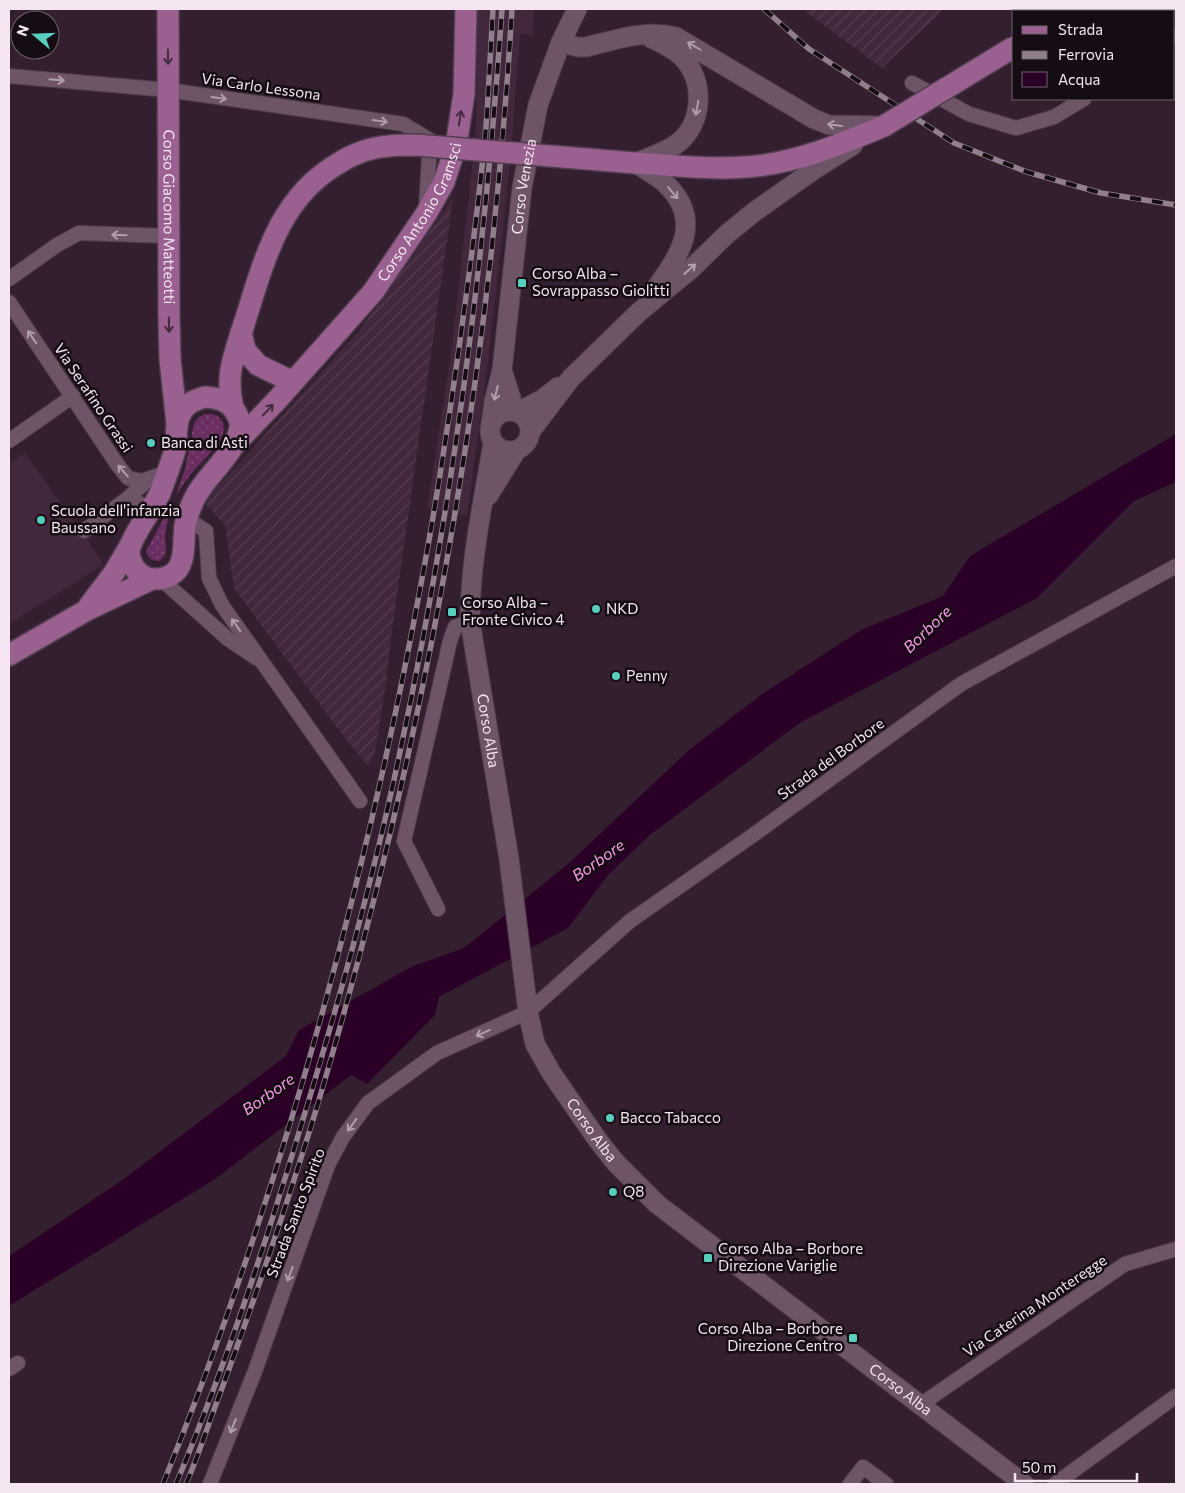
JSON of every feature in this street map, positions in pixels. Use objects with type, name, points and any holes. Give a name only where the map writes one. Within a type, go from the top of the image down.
[{"type":"main road","name":"Corso Giacomo Matteotti","points":[[87,610],[114,574],[150,514],[160,493],[158,475],[175,450],[177,424],[170,359],[168,236],[168,9]]},
{"type":"main road","name":"Corso Antonio Gramsci","points":[[9,655],[87,610],[157,579],[170,576],[177,570],[181,562],[187,518],[192,503],[203,483],[373,292],[426,214],[444,182],[456,146],[464,94],[466,9]]},
{"type":"main road","points":[[234,446],[241,427],[231,398],[230,367],[265,259],[278,228],[291,206],[308,185],[329,168],[348,158],[388,146],[416,145],[716,168],[774,164],[824,151],[884,126],[1012,48]]},
{"type":"main road","points":[[242,328],[245,350],[258,365],[293,382]]},
{"type":"main road","points":[[199,399],[217,384],[230,367]]},
{"type":"main road","points":[[177,424],[180,413],[187,405],[205,397],[225,401],[233,408]]},
{"type":"main road","points":[[131,544],[129,554],[131,563],[136,570],[143,576],[157,579]]},
{"type":"street","name":"Corso Venezia","points":[[491,424],[494,401],[502,370],[522,188],[538,105],[561,42],[577,9]]},
{"type":"street","points":[[561,42],[577,47],[586,47],[643,34],[662,33],[676,37],[814,119],[830,125],[884,126]]},
{"type":"street","points":[[635,163],[662,152],[678,142],[690,128],[698,111],[698,91],[693,72],[681,56],[665,45],[643,34]]},
{"type":"street","name":"Via Carlo Lessona","points":[[9,76],[168,90],[403,124],[430,140],[426,214]]},
{"type":"street","points":[[912,83],[969,114],[1016,128],[1054,117],[1082,100]]},
{"type":"street","points":[[516,412],[543,398],[571,378],[640,312],[754,212],[815,169],[884,126]]},
{"type":"street","points":[[635,163],[666,183],[678,197],[684,211],[685,226],[684,243],[677,258],[640,312]]},
{"type":"street","points":[[9,279],[58,245],[79,233],[168,236]]},
{"type":"street","name":"Via Serafino Grassi","points":[[9,302],[128,478],[142,481],[158,475]]},
{"type":"street","name":"Corso Venezia","points":[[502,370],[516,412]]},
{"type":"street","points":[[530,432],[527,420],[516,412],[509,411],[498,414],[489,430],[493,443],[503,451],[516,451],[526,444],[530,432],[571,378]]},
{"type":"street","points":[[9,441],[72,396]]},
{"type":"street","name":"Corso Alba","points":[[493,443],[474,555],[470,589],[470,621],[509,859],[528,1012],[534,1044],[552,1074],[597,1139],[615,1162],[657,1204],[1024,1484]]},
{"type":"street","name":"Corso Alba","points":[[483,504],[516,451]]},
{"type":"street","points":[[84,531],[158,475]]},
{"type":"street","points":[[128,498],[141,504],[150,514]]},
{"type":"street","points":[[187,518],[206,531],[209,578],[215,592],[360,802]]},
{"type":"street","points":[[183,550],[207,552]]},
{"type":"street","name":"Strada del Borbore","points":[[528,1012],[630,921],[749,838],[961,684],[1176,566]]},
{"type":"street","points":[[157,579],[228,639],[264,664]]},
{"type":"street","points":[[438,909],[404,841],[450,641],[456,627],[470,621]]},
{"type":"street","name":"Strada Santo Spirito","points":[[210,1484],[255,1371],[328,1165],[343,1137],[368,1103],[437,1054],[528,1012]]},
{"type":"street","name":"Via Caterina Monteregge","points":[[920,1404],[1125,1264],[1176,1249]]},
{"type":"street","points":[[1055,1484],[1176,1396]]},
{"type":"street","points":[[850,1484],[863,1467],[886,1484]]},
{"type":"shaded area","points":[[478,9],[534,9],[533,35],[520,34],[503,230],[487,370],[467,516],[427,509],[451,354],[476,128]]},
{"type":"shaded area","points":[[802,9],[944,9],[882,68]]},
{"type":"shaded area","points":[[453,198],[386,683],[375,752],[368,766],[338,729],[234,588],[225,525],[204,502],[359,331]]},
{"type":"shaded area","points":[[205,414],[219,417],[224,427],[223,433],[215,447],[192,472],[176,495],[185,469],[194,423]]},
{"type":"shaded area","name":"Scuola dell'infanzia Baussano","points":[[25,453],[104,564],[9,624],[9,464]]},
{"type":"shaded area","points":[[171,505],[165,534],[166,553],[160,561],[153,560],[146,551]]},
{"type":"water","name":"Borbore","points":[[1176,434],[1176,482],[1134,501],[1037,598],[801,722],[651,834],[608,875],[568,928],[439,997],[435,1015],[367,1084],[351,1075],[215,1179],[9,1306],[9,1256],[124,1179],[286,1056],[299,1030],[413,966],[464,948],[567,865],[689,750],[761,695],[861,630],[943,596],[970,556]]},
{"type":"railway","points":[[163,1484],[245,1264],[281,1153],[345,927],[373,813],[421,584],[451,405],[483,161],[493,9]]},
{"type":"railway","points":[[176,1484],[226,1356],[284,1183],[347,967],[391,793],[430,599],[462,403],[485,206],[502,9]]},
{"type":"railway","points":[[186,1484],[234,1356],[294,1181],[354,975],[389,839],[419,703],[446,565],[469,427],[502,149],[512,9]]},
{"type":"railway","points":[[764,9],[809,49],[954,143],[1027,172],[1101,193],[1176,205]]},
{"type":"place","name":"Corso Alba – Sovrappasso Giolitti","points":[[522,283]]},
{"type":"place","name":"Banca di Asti","points":[[151,443]]},
{"type":"place","name":"Scuola dell'infanzia Baussano","points":[[41,520]]},
{"type":"place","name":"NKD","points":[[596,609]]},
{"type":"place","name":"Corso Alba – Fronte Civico 4","points":[[452,612]]},
{"type":"place","name":"Penny","points":[[616,676]]},
{"type":"place","name":"Bacco Tabacco","points":[[610,1118]]},
{"type":"place","name":"Q8","points":[[613,1192]]},
{"type":"place","name":"Corso Alba – Borbore Direzione Variglie","points":[[708,1258]]},
{"type":"place","name":"Corso Alba – Borbore Direzione Centro","points":[[853,1338]]}]
